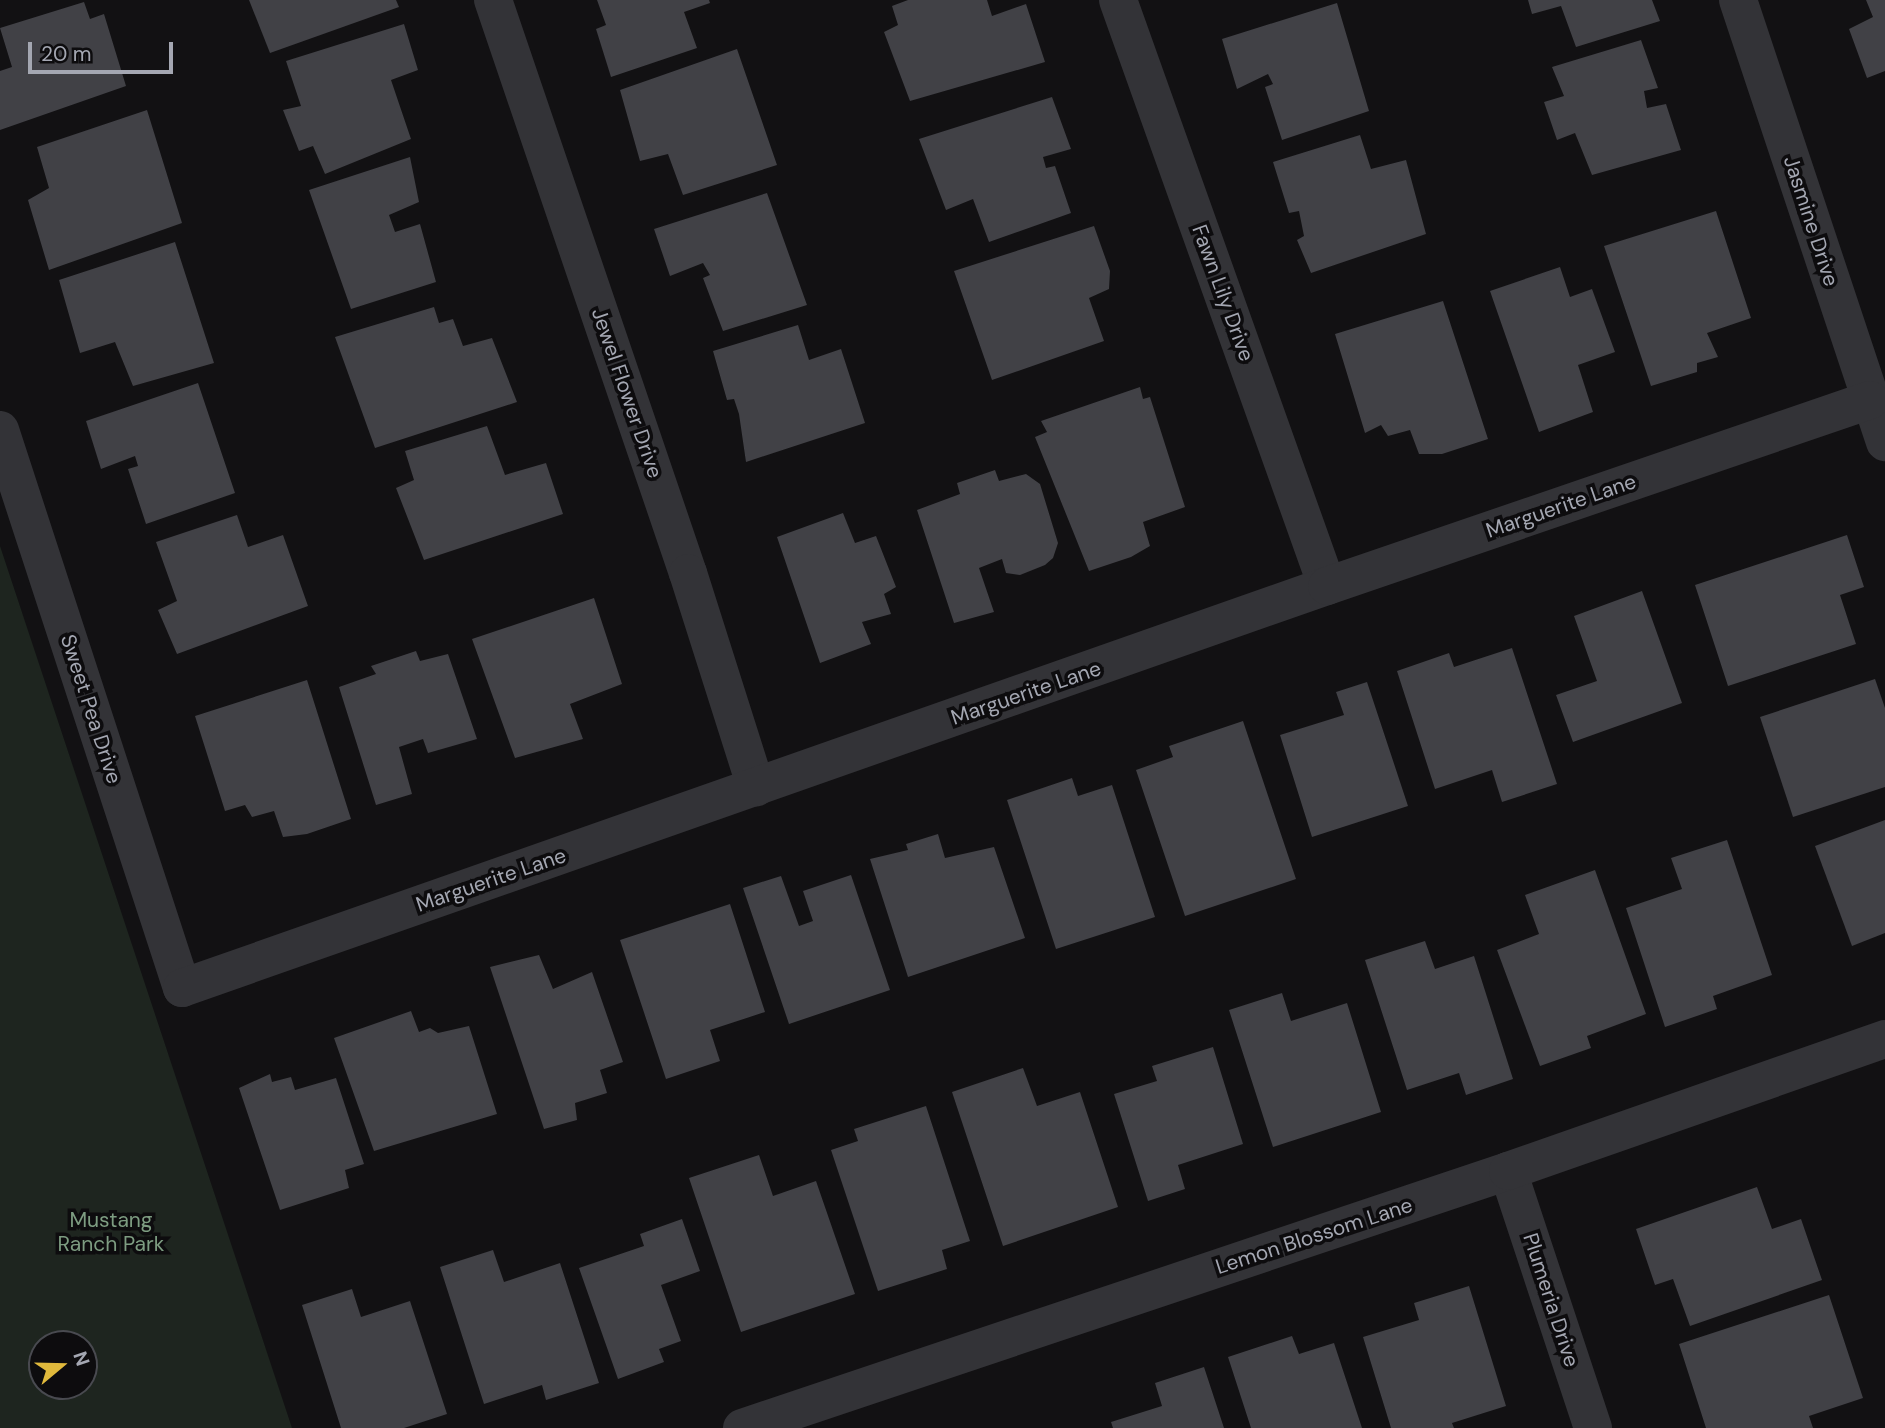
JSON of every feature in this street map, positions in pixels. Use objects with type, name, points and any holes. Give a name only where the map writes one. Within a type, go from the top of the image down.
[{"type":"street","name":"Jewel Flower Drive","points":[[493,0],[688,573],[756,788]]},
{"type":"street","name":"Fawn Lily Drive","points":[[1118,0],[1327,586]]},
{"type":"street","name":"Jasmine Drive","points":[[1738,0],[1885,442]]},
{"type":"street","name":"Marguerite Lane","points":[[182,988],[1327,586],[1870,400]]},
{"type":"street","name":"Sweet Pea Drive","points":[[0,430],[182,988]]},
{"type":"street","name":"Lemon Blossom Lane","points":[[741,1428],[1508,1171],[1885,1039]]},
{"type":"street","name":"Plumeria Drive","points":[[1508,1171],[1593,1428]]},
{"type":"green space","name":"Mustang Ranch Park","points":[[0,546],[292,1428],[0,1428]]},
{"type":"building","points":[[249,0],[396,0],[399,7],[270,53]]},
{"type":"building","points":[[597,0],[709,0],[710,3],[684,12],[697,48],[611,77],[596,29],[606,25]]},
{"type":"building","points":[[908,0],[987,0],[992,16],[1026,4],[1045,62],[910,101],[884,32],[898,25],[892,6]]},
{"type":"building","points":[[1528,0],[1652,0],[1660,21],[1576,47],[1561,6],[1532,14]]},
{"type":"building","points":[[1866,0],[1885,0],[1885,71],[1867,78],[1849,29],[1873,17]]},
{"type":"building","points":[[84,2],[90,19],[104,14],[126,86],[0,130],[0,71],[12,67],[0,28]]},
{"type":"building","points":[[1337,3],[1369,111],[1282,140],[1265,87],[1273,84],[1268,74],[1237,89],[1222,39]]},
{"type":"building","points":[[404,24],[418,70],[391,80],[411,139],[325,174],[313,146],[299,151],[283,110],[301,106],[286,61]]},
{"type":"building","points":[[1641,40],[1658,88],[1644,91],[1647,108],[1666,104],[1681,150],[1592,175],[1575,133],[1557,140],[1544,102],[1564,96],[1552,67]]},
{"type":"building","points":[[737,49],[777,165],[683,195],[668,154],[640,161],[620,90]]},
{"type":"building","points":[[1052,97],[1071,149],[1043,157],[1046,168],[1055,166],[1071,213],[989,242],[973,199],[946,210],[919,139]]},
{"type":"building","points":[[147,110],[182,223],[49,270],[28,200],[49,188],[37,147]]},
{"type":"building","points":[[1360,135],[1371,169],[1406,160],[1426,234],[1311,273],[1297,240],[1304,236],[1299,211],[1289,213],[1273,162]]},
{"type":"building","points":[[410,157],[419,202],[389,215],[395,232],[420,224],[436,282],[351,309],[309,190]]},
{"type":"building","points":[[767,193],[807,305],[723,331],[703,278],[710,275],[703,263],[670,276],[654,229]]},
{"type":"building","points":[[1716,211],[1751,318],[1707,333],[1718,357],[1697,363],[1697,372],[1651,386],[1604,246]]},
{"type":"building","points":[[1094,226],[1110,271],[1109,289],[1089,298],[1104,341],[992,380],[954,271]]},
{"type":"building","points":[[175,242],[214,363],[133,386],[115,342],[80,353],[59,280]]},
{"type":"building","points":[[1560,267],[1570,297],[1592,289],[1615,352],[1578,365],[1593,412],[1539,432],[1490,291]]},
{"type":"building","points":[[1443,301],[1488,439],[1442,454],[1419,454],[1410,430],[1388,436],[1381,425],[1365,433],[1335,334]]},
{"type":"building","points":[[434,307],[439,323],[453,319],[463,346],[492,338],[517,402],[375,448],[335,337]]},
{"type":"building","points":[[798,325],[809,360],[841,349],[865,423],[746,462],[739,414],[734,399],[727,400],[713,351]]},
{"type":"building","points":[[198,383],[235,493],[146,524],[128,469],[138,466],[135,456],[101,469],[86,421]]},
{"type":"building","points":[[1140,387],[1143,399],[1150,397],[1185,507],[1143,522],[1150,546],[1131,557],[1089,571],[1035,437],[1047,432],[1041,421]]},
{"type":"building","points":[[487,426],[505,475],[546,463],[563,514],[424,560],[396,488],[414,480],[405,451]]},
{"type":"building","points":[[995,470],[999,481],[1026,474],[1040,484],[1058,543],[1053,558],[1045,565],[1020,575],[1006,573],[1002,559],[979,568],[994,612],[954,623],[917,510],[960,494],[957,483]]},
{"type":"building","points":[[843,513],[855,543],[876,536],[896,587],[884,594],[891,614],[862,622],[871,644],[820,663],[777,537]]},
{"type":"building","points":[[237,515],[248,547],[283,535],[308,606],[177,654],[158,610],[177,601],[156,542]]},
{"type":"building","points":[[1847,535],[1864,587],[1840,595],[1856,644],[1728,686],[1695,585]]},
{"type":"building","points":[[1642,591],[1682,703],[1573,742],[1556,695],[1597,681],[1574,616]]},
{"type":"building","points":[[594,598],[622,684],[570,704],[583,739],[515,758],[472,639]]},
{"type":"building","points":[[1512,648],[1557,784],[1502,802],[1492,770],[1435,789],[1397,671],[1449,653],[1454,667]]},
{"type":"building","points":[[416,651],[420,661],[448,654],[477,739],[428,753],[423,739],[399,747],[412,794],[376,805],[339,687],[376,674],[371,666]]},
{"type":"building","points":[[1875,679],[1885,708],[1885,787],[1793,817],[1760,717]]},
{"type":"building","points":[[307,680],[351,819],[307,834],[283,837],[274,811],[252,817],[245,805],[225,811],[195,716]]},
{"type":"building","points":[[1367,682],[1408,806],[1312,837],[1280,735],[1344,715],[1336,692]]},
{"type":"building","points":[[1243,721],[1296,879],[1185,916],[1136,770],[1173,757],[1169,746]]},
{"type":"building","points":[[1072,778],[1078,796],[1112,785],[1155,917],[1056,949],[1007,800]]},
{"type":"building","points":[[1885,820],[1885,933],[1852,946],[1815,846]]},
{"type":"building","points":[[938,834],[945,858],[994,847],[1025,938],[908,977],[870,859],[908,850],[906,844]]},
{"type":"building","points":[[1727,840],[1772,975],[1713,996],[1717,1009],[1665,1027],[1626,908],[1682,889],[1671,858]]},
{"type":"building","points":[[1595,870],[1646,1014],[1587,1036],[1591,1048],[1540,1066],[1497,950],[1539,934],[1525,895]]},
{"type":"building","points":[[851,875],[890,990],[789,1024],[743,888],[781,876],[799,926],[813,921],[803,891]]},
{"type":"building","points":[[730,904],[765,1012],[710,1030],[720,1061],[666,1079],[620,940]]},
{"type":"building","points":[[1425,941],[1435,969],[1474,956],[1513,1079],[1466,1095],[1459,1073],[1407,1090],[1365,960]]},
{"type":"building","points":[[539,955],[553,989],[592,972],[623,1062],[600,1070],[607,1093],[575,1103],[577,1120],[544,1129],[490,967]]},
{"type":"building","points":[[1282,993],[1291,1021],[1347,1003],[1381,1112],[1273,1147],[1229,1010]]},
{"type":"building","points":[[411,1011],[419,1032],[430,1028],[438,1033],[469,1026],[497,1114],[374,1151],[334,1038]]},
{"type":"building","points":[[1213,1047],[1243,1144],[1178,1165],[1185,1189],[1148,1201],[1114,1094],[1157,1081],[1152,1066]]},
{"type":"building","points":[[1023,1068],[1037,1106],[1080,1092],[1118,1207],[1003,1246],[952,1092]]},
{"type":"building","points":[[270,1074],[272,1082],[291,1077],[295,1090],[336,1078],[364,1164],[345,1170],[349,1188],[280,1210],[239,1088]]},
{"type":"building","points":[[926,1106],[970,1241],[942,1250],[947,1269],[878,1291],[831,1150],[858,1141],[854,1129]]},
{"type":"building","points":[[759,1155],[773,1196],[816,1181],[855,1294],[741,1332],[689,1178]]},
{"type":"building","points":[[1757,1187],[1772,1229],[1801,1219],[1822,1280],[1690,1326],[1673,1279],[1655,1285],[1636,1229]]},
{"type":"building","points":[[682,1219],[700,1271],[661,1285],[681,1341],[659,1349],[664,1362],[618,1379],[579,1268],[644,1246],[640,1234]]},
{"type":"building","points":[[493,1250],[504,1282],[560,1263],[599,1383],[546,1400],[542,1385],[484,1404],[440,1267]]},
{"type":"building","points":[[1469,1286],[1506,1406],[1452,1423],[1454,1428],[1391,1428],[1363,1337],[1419,1320],[1414,1303]]},
{"type":"building","points":[[352,1289],[361,1317],[410,1301],[447,1414],[404,1428],[341,1428],[302,1305]]},
{"type":"building","points":[[1829,1295],[1863,1398],[1809,1416],[1813,1428],[1706,1428],[1679,1344]]},
{"type":"building","points":[[1292,1336],[1299,1354],[1334,1343],[1362,1428],[1251,1428],[1228,1357]]},
{"type":"building","points":[[1204,1367],[1224,1428],[1113,1428],[1111,1422],[1162,1406],[1155,1383]]}]
